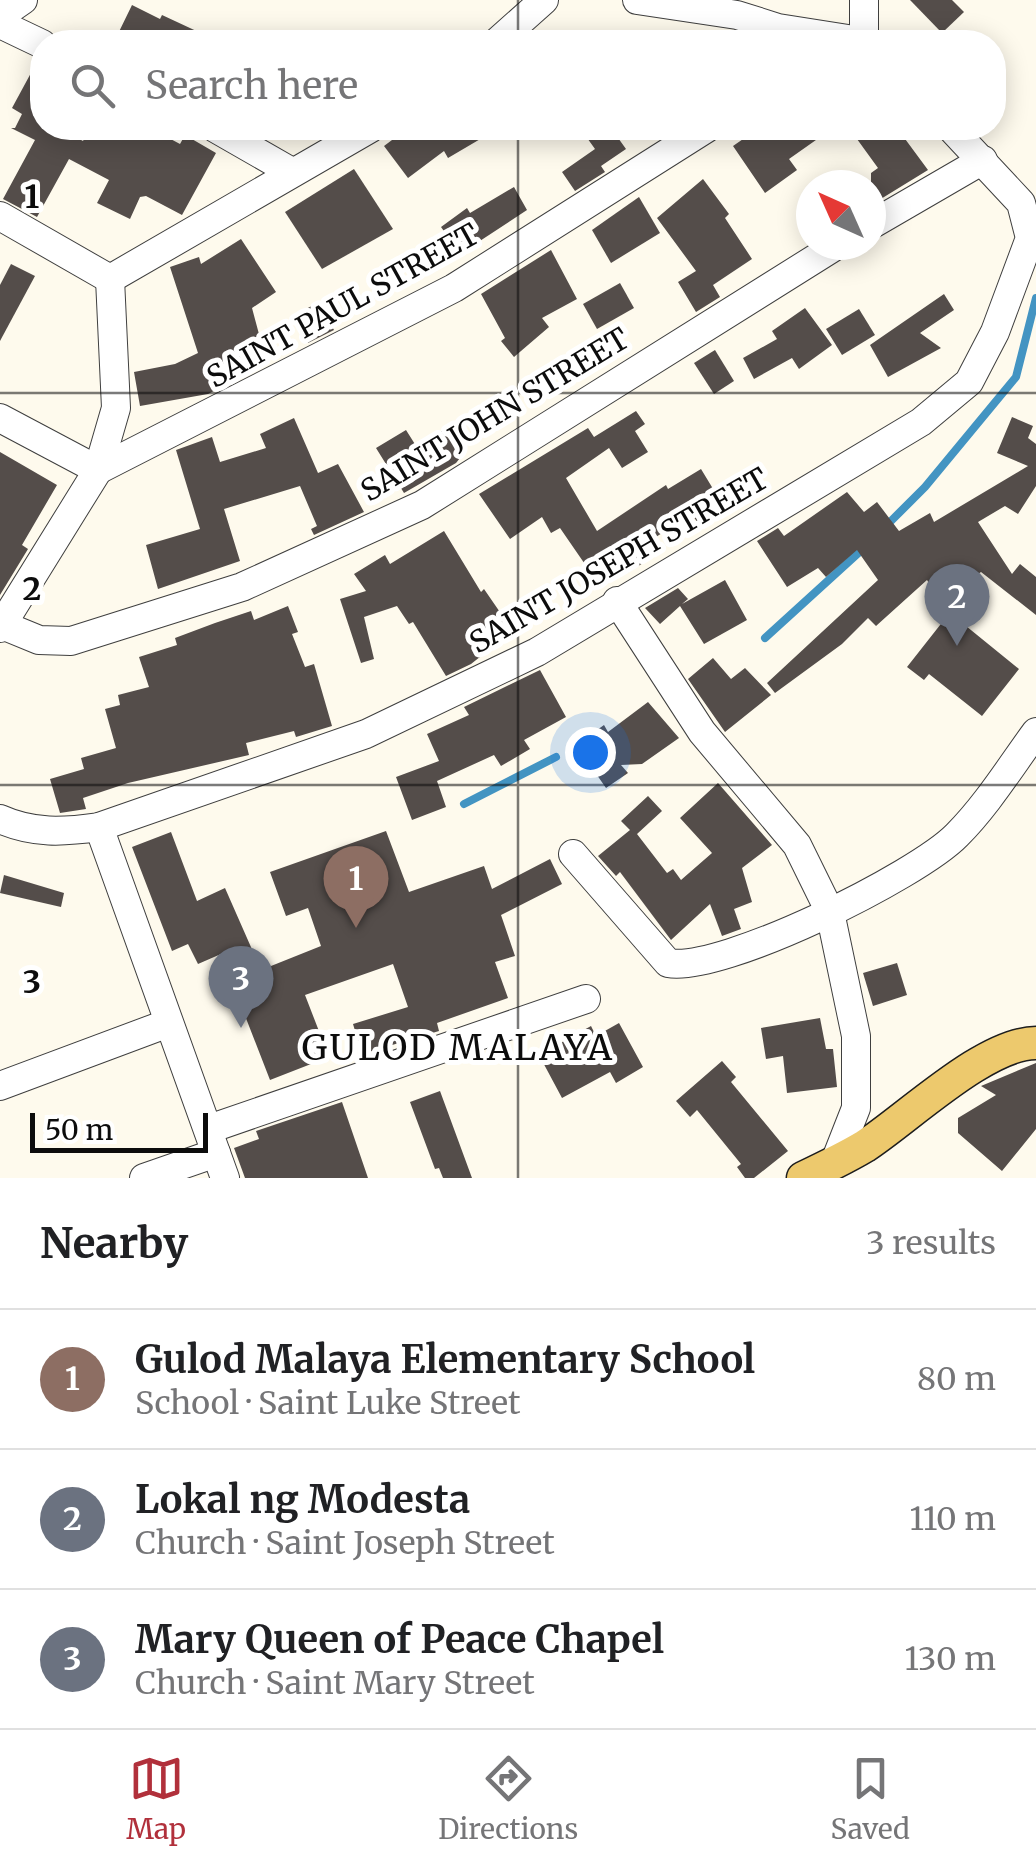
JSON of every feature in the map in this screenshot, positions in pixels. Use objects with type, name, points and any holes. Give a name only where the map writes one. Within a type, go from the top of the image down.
[{"type":"main road","points":[[802,1178],[834,1164],[1007,1049],[1036,1043]]},
{"type":"street","points":[[23,0],[0,20],[30,37]]},
{"type":"street","points":[[510,30],[544,0]]},
{"type":"street","points":[[637,0],[798,30]]},
{"type":"street","points":[[863,30],[864,0]]},
{"type":"street","points":[[236,140],[290,171]]},
{"type":"street","points":[[110,278],[348,140]]},
{"type":"street","name":"SAINT PAUL STREET","points":[[98,470],[454,288],[688,140]]},
{"type":"street","name":"SAINT JOSEPH STREET","points":[[0,820],[23,830],[67,832],[99,827],[366,734],[537,652],[921,422],[969,382],[995,332],[1030,238],[1021,203],[963,140]]},
{"type":"street","points":[[886,216],[983,160]]},
{"type":"street","points":[[0,216],[110,278]]},
{"type":"street","name":"SAINT JOHN STREET","points":[[1,625],[39,640],[71,641],[242,587],[422,504],[813,260]]},
{"type":"street","points":[[1,625],[98,470],[116,408],[110,278]]},
{"type":"street","points":[[0,418],[98,470]]},
{"type":"street","points":[[617,601],[689,712],[796,846],[830,912],[856,1036],[856,1108],[834,1164]]},
{"type":"street","points":[[573,854],[672,965],[738,949],[896,881],[956,836],[1036,732]]},
{"type":"street","points":[[99,827],[166,1024],[217,1153]]},
{"type":"street","points":[[144,1178],[217,1153],[586,999]]},
{"type":"street","points":[[0,1086],[166,1024]]},
{"type":"building","points":[[910,0],[952,0],[964,12],[945,30],[939,30]]},
{"type":"building","points":[[132,5],[194,30],[120,30]]},
{"type":"building","points":[[30,75],[30,138],[11,128],[15,128],[22,114],[12,108]]},
{"type":"building","points":[[35,140],[172,140],[180,144],[182,140],[194,140],[216,153],[182,215],[146,196],[140,197],[130,219],[97,203],[109,180],[69,159],[37,217],[3,199]]},
{"type":"building","points":[[392,140],[479,140],[448,158],[444,151],[408,178],[384,146]]},
{"type":"building","points":[[589,140],[620,140],[626,149],[601,166],[605,172],[575,191],[562,172],[595,149]]},
{"type":"building","points":[[742,140],[816,140],[789,159],[797,170],[765,193],[733,146]]},
{"type":"building","points":[[858,140],[906,140],[928,170],[886,196],[886,170],[875,170],[878,168]]},
{"type":"building","points":[[354,169],[393,229],[322,269],[285,212]]},
{"type":"building","points":[[703,179],[729,214],[725,218],[752,259],[713,285],[720,297],[696,312],[678,282],[696,271],[657,218]]},
{"type":"building","points":[[514,187],[527,210],[460,254],[441,227],[467,208],[470,213]]},
{"type":"building","points":[[639,197],[660,233],[611,263],[592,230]]},
{"type":"building","points":[[241,239],[276,292],[252,308],[267,364],[208,394],[140,406],[134,372],[175,364],[198,353],[170,267],[199,257],[201,264]]},
{"type":"building","points":[[551,250],[577,299],[542,318],[549,327],[514,357],[501,341],[505,338],[481,294]]},
{"type":"building","points":[[11,264],[35,276],[0,341],[0,285]]},
{"type":"building","points":[[620,283],[634,308],[597,329],[583,304]]},
{"type":"building","points":[[944,294],[954,310],[920,333],[941,348],[888,377],[870,345]]},
{"type":"building","points":[[319,302],[334,330],[308,343],[293,316]]},
{"type":"building","points":[[805,308],[832,345],[799,369],[792,358],[754,379],[743,358],[777,339],[772,331]]},
{"type":"building","points":[[859,309],[875,335],[842,355],[826,329]]},
{"type":"building","points":[[715,350],[734,381],[714,394],[694,363]]},
{"type":"building","points":[[636,411],[645,424],[635,431],[648,452],[622,468],[609,448],[566,478],[597,531],[666,485],[668,489],[701,469],[718,497],[707,503],[715,515],[699,525],[692,514],[648,542],[656,555],[627,573],[616,556],[591,573],[560,528],[551,533],[542,517],[510,539],[479,494],[588,428],[594,437]]},
{"type":"building","points":[[1012,417],[1033,426],[1028,438],[1036,444],[1036,486],[1018,514],[1005,506],[978,522],[1012,574],[1020,564],[1036,577],[1036,615],[981,572],[940,600],[927,580],[876,626],[868,618],[842,644],[775,693],[767,683],[878,580],[857,550],[826,577],[818,568],[787,587],[757,541],[778,528],[784,536],[847,492],[864,512],[877,502],[899,531],[930,513],[934,522],[1028,466],[997,453]]},
{"type":"building","points":[[294,418],[318,473],[338,464],[364,512],[314,535],[311,529],[317,526],[300,486],[224,509],[240,561],[158,589],[146,545],[200,529],[176,450],[212,437],[220,462],[266,448],[260,434]]},
{"type":"building","points":[[406,430],[418,449],[441,431],[464,453],[456,463],[404,493],[376,448]]},
{"type":"building","points":[[0,452],[57,485],[22,545],[28,549],[0,595]]},
{"type":"building","points":[[444,531],[481,592],[484,589],[513,631],[471,664],[446,676],[413,622],[409,624],[397,606],[364,617],[374,659],[361,663],[340,599],[366,591],[354,574],[385,555],[390,564]]},
{"type":"building","points":[[725,580],[747,620],[704,644],[680,606],[660,624],[645,608],[678,588],[688,599],[682,604]]},
{"type":"building","points":[[288,606],[298,632],[292,634],[305,667],[314,664],[332,726],[296,737],[294,731],[246,743],[249,755],[128,783],[83,798],[86,809],[60,813],[50,779],[84,769],[81,758],[116,748],[105,709],[120,705],[118,695],[149,687],[139,657],[177,645],[175,638],[215,623],[251,611],[254,620]]},
{"type":"building","points":[[955,606],[971,619],[966,626],[1019,669],[982,716],[929,674],[924,680],[907,667]]},
{"type":"building","points":[[713,658],[731,679],[745,668],[771,695],[725,732],[688,679]]},
{"type":"building","points":[[540,670],[566,717],[524,740],[530,749],[501,766],[494,755],[437,781],[446,807],[412,820],[396,777],[439,761],[427,734],[469,715],[464,707]]},
{"type":"building","points":[[648,702],[679,738],[642,764],[621,765],[628,773],[606,788],[576,745],[604,725],[608,732]]},
{"type":"building","points":[[718,783],[772,845],[742,868],[752,902],[734,909],[741,929],[722,936],[710,904],[671,940],[620,872],[616,876],[598,856],[630,830],[621,821],[648,796],[662,811],[637,834],[667,873],[673,869],[681,880],[712,853],[680,818]]},
{"type":"building","points":[[386,831],[409,892],[484,866],[492,889],[550,859],[562,884],[501,915],[515,956],[495,962],[508,998],[437,1023],[439,1031],[362,1054],[353,1024],[408,1007],[393,964],[305,995],[329,1057],[270,1080],[221,954],[198,964],[188,944],[172,951],[132,847],[171,832],[197,901],[225,888],[261,970],[321,946],[308,908],[286,916],[270,872]]},
{"type":"building","points":[[4,875],[64,893],[61,907],[0,893]]},
{"type":"building","points":[[897,963],[907,995],[873,1006],[863,973]]},
{"type":"building","points":[[820,1018],[826,1049],[833,1049],[837,1087],[787,1093],[783,1056],[766,1059],[761,1028]]},
{"type":"building","points":[[619,1023],[643,1067],[616,1083],[610,1072],[562,1098],[539,1055],[591,1026],[596,1036]]},
{"type":"building","points":[[722,1061],[736,1077],[731,1082],[788,1151],[754,1178],[745,1178],[737,1167],[741,1164],[697,1110],[690,1117],[676,1101]]},
{"type":"building","points":[[1036,1063],[1036,1129],[1002,1171],[958,1133],[958,1118],[996,1095],[981,1086]]},
{"type":"building","points":[[440,1091],[472,1178],[443,1178],[439,1168],[435,1169],[410,1102]]},
{"type":"building","points":[[342,1102],[368,1178],[245,1178],[234,1148],[259,1139],[256,1131]]},
{"type":"waterway","points":[[886,526],[925,487],[1016,377],[1036,298]]},
{"type":"waterway","points":[[765,638],[865,547]]},
{"type":"waterway","points":[[464,804],[556,757]]},
{"type":"place","name":"Lokal ng Modesta","points":[[957,646]]},
{"type":"place","name":"Gulod Malaya Elementary School","points":[[356,928]]},
{"type":"place","name":"Mary Queen of Peace Chapel","points":[[241,1028]]},
{"type":"district","name":"GULOD MALAYA","points":[[458,1048]]}]
